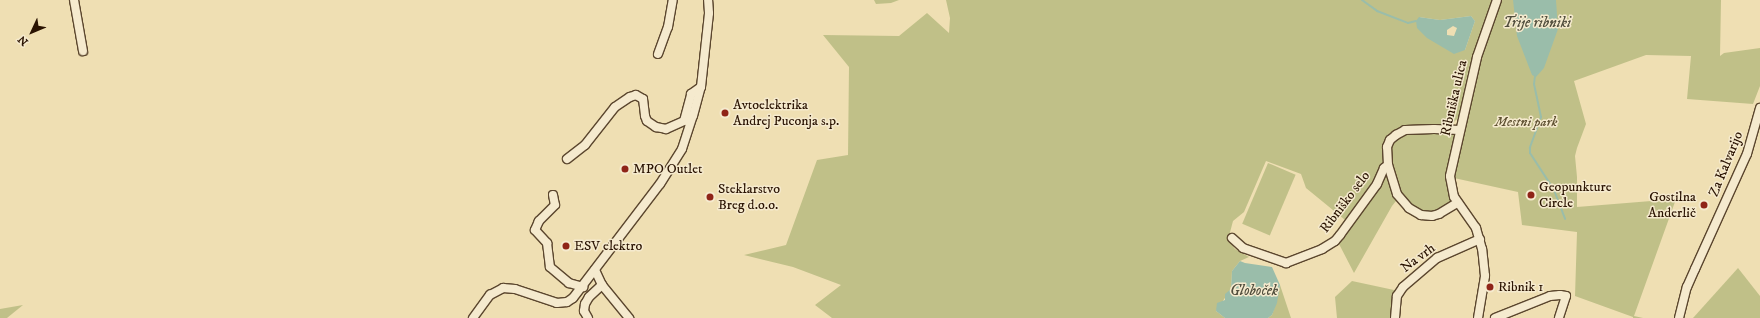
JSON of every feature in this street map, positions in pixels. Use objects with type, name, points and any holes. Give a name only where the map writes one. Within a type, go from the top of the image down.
[{"type":"street","points":[[74,0],[83,51]]},
{"type":"street","points":[[658,54],[668,27],[673,0]]},
{"type":"street","points":[[588,318],[584,311],[585,304],[599,278],[673,166],[689,131],[701,87],[709,13],[708,0]]},
{"type":"street","name":"Ribniška ulica","points":[[1478,318],[1485,276],[1480,239],[1476,228],[1457,203],[1451,185],[1450,176],[1477,57],[1496,0]]},
{"type":"street","points":[[567,159],[585,145],[615,107],[630,97],[636,95],[644,99],[645,116],[648,121],[656,127],[666,129],[684,121],[691,94],[701,87]]},
{"type":"street","name":"Za Kalvarijo","points":[[1679,318],[1685,294],[1695,269],[1747,154],[1760,108]]},
{"type":"street","points":[[1457,203],[1440,214],[1432,216],[1421,215],[1414,212],[1397,194],[1388,165],[1387,147],[1390,140],[1400,132],[1434,129],[1460,130]]},
{"type":"street","name":"Ribniško selo","points":[[1232,238],[1243,248],[1286,263],[1322,248],[1335,241],[1340,235],[1377,184],[1384,168],[1388,165]]},
{"type":"street","points":[[553,195],[555,205],[539,221],[535,230],[547,243],[550,267],[569,283],[583,286]]},
{"type":"street","name":"Na vrh","points":[[1395,318],[1397,296],[1403,286],[1437,258],[1480,239]]},
{"type":"street","points":[[473,318],[490,296],[503,288],[515,289],[557,303],[567,302],[574,298],[583,286],[599,278]]},
{"type":"street","points":[[599,278],[629,318]]},
{"type":"street","points":[[1495,318],[1550,296],[1566,296],[1559,318]]},
{"type":"green space","points":[[874,0],[899,0],[891,3],[876,4]]},
{"type":"green space","points":[[946,0],[1495,0],[1469,67],[1459,117],[1449,127],[1455,137],[1447,183],[1452,200],[1445,208],[1433,213],[1425,214],[1415,209],[1400,196],[1392,206],[1354,273],[1339,244],[1350,224],[1306,188],[1301,174],[1266,161],[1244,212],[1233,221],[1228,240],[1235,249],[1249,257],[1240,261],[1232,271],[1231,289],[1216,311],[1225,318],[832,318],[815,305],[841,285],[793,267],[744,255],[786,245],[817,160],[848,155],[849,67],[823,35],[899,36],[927,13],[949,33],[950,18]],"holes":[[[1471,16],[1475,21],[1465,50],[1419,17],[1440,20]]]},
{"type":"green space","name":"Mestni park","points":[[1502,0],[1721,0],[1720,56],[1724,53],[1760,48],[1760,86],[1753,104],[1687,99],[1691,56],[1646,55],[1574,81],[1586,124],[1575,156],[1577,207],[1676,199],[1634,316],[1643,318],[1633,318],[1575,296],[1577,232],[1522,225],[1518,192],[1454,178],[1485,41]]},
{"type":"green space","points":[[1268,163],[1296,175],[1270,235],[1242,224]]},
{"type":"green space","points":[[1738,268],[1760,296],[1760,318],[1693,318]]},
{"type":"green space","points":[[1352,281],[1394,290],[1391,318],[1337,318],[1335,297]]},
{"type":"green space","points":[[1280,285],[1291,318],[1268,318],[1272,315]]},
{"type":"green space","points":[[23,305],[7,318],[0,318],[0,309]]},
{"type":"water","name":"Trije ribniki","points":[[1513,0],[1556,0],[1558,29],[1544,68],[1536,77],[1532,75],[1517,36]]},
{"type":"water","points":[[1471,16],[1475,21],[1465,50],[1454,54],[1427,38],[1417,28],[1416,21],[1419,17],[1440,20]],"holes":[[[1453,26],[1457,28],[1454,36],[1447,35],[1447,30]]]},
{"type":"water","name":"Globoček","points":[[1240,261],[1272,267],[1280,285],[1277,303],[1272,315],[1268,318],[1225,318],[1216,311],[1217,303],[1225,300],[1225,294],[1231,289],[1232,271]]},
{"type":"waterway","points":[[1362,0],[1377,11],[1408,23],[1416,21]]},
{"type":"waterway","points":[[1535,76],[1534,84],[1541,117],[1530,148],[1530,153],[1554,190],[1565,219]]},
{"type":"place","name":"Avtoelektrika Andrej Puconja s.p.","points":[[725,113]]},
{"type":"place","name":"MPO Outlet","points":[[625,169]]},
{"type":"place","name":"Geopunkture Circle","points":[[1531,195]]},
{"type":"place","name":"Steklarstvo Breg d.o.o.","points":[[710,197]]},
{"type":"place","name":"Gostilna Anderlič","points":[[1704,205]]},
{"type":"place","name":"ESV elektro","points":[[566,246]]},
{"type":"place","name":"Ribnik 1","points":[[1490,287]]}]
